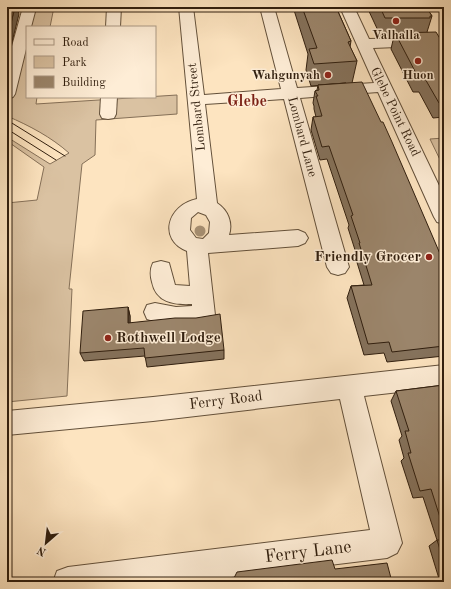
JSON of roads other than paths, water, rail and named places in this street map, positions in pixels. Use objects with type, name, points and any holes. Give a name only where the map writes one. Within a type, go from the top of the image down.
[{"type":"street","points":[[113,26],[114,7]]},
{"type":"street","name":"Lombard Street","points":[[186,7],[208,207]]},
{"type":"street","name":"Lombard Lane","points":[[267,7],[338,266]]},
{"type":"street","name":"Glebe Point Road","points":[[347,7],[444,217]]},
{"type":"street","points":[[7,94],[23,8]]},
{"type":"street","points":[[363,44],[444,41]]},
{"type":"street","points":[[197,100],[383,87]]},
{"type":"street","points":[[108,114],[109,98]]},
{"type":"street","points":[[203,245],[217,238],[221,227],[216,213],[208,207],[197,206],[186,212],[180,221],[179,228],[182,238],[188,243],[203,245],[298,238]]},
{"type":"street","points":[[155,312],[176,316],[204,315],[202,294],[203,245]]},
{"type":"street","points":[[161,269],[162,286],[166,292],[178,296],[202,294]]},
{"type":"street","name":"Ferry Road","points":[[7,423],[153,409],[444,376]]},
{"type":"street","name":"Ferry Lane","points":[[68,582],[387,543],[349,386]]},
{"type":"tram line","points":[[7,120],[65,156]]},
{"type":"tram line","points":[[7,129],[56,160]]},
{"type":"place","name":"Valhalla","points":[[396,21]]},
{"type":"place","name":"Huon","points":[[418,61]]},
{"type":"place","name":"Wahgunyah","points":[[328,75]]},
{"type":"place","name":"Friendly Grocer","points":[[429,257]]},
{"type":"place","name":"Rothwell Lodge","points":[[108,338]]},
{"type":"district","name":"Glebe","points":[[247,102]]}]
